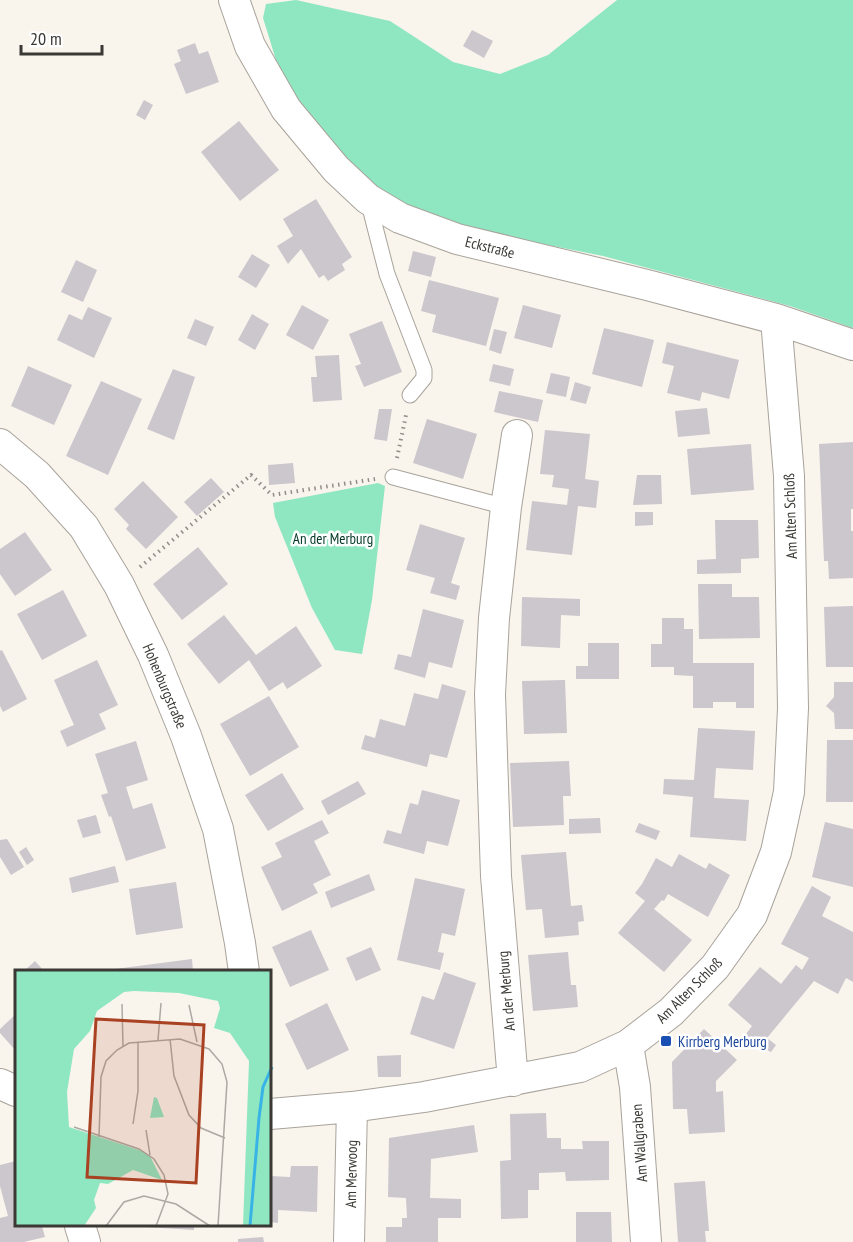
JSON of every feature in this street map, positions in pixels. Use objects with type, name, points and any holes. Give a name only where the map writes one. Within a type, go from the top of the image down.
[{"type":"street","name":"Eckstraße","points":[[234,0],[250,46],[286,109],[336,169],[368,200],[400,218],[457,239],[776,319],[853,345]]},
{"type":"street","name":"Am Alten Schloß","points":[[272,1114],[352,1107],[424,1097],[580,1067],[628,1045],[671,1012],[715,967],[752,915],[776,852],[789,792],[793,708],[789,476],[776,319]]},
{"type":"street","name":"An der Merburg","points":[[513,1081],[496,876],[489,694],[494,618],[506,507],[517,435]]},
{"type":"street","name":"Hohenburgstraße","points":[[0,444],[37,475],[84,527],[119,585],[153,655],[186,736],[218,830],[244,970]]},
{"type":"street","name":"Am Wallgraben","points":[[628,1045],[635,1087],[646,1242]]},
{"type":"street","points":[[0,1084],[15,1091]]},
{"type":"street","name":"Am Merwoog","points":[[350,1242],[352,1107]]},
{"type":"street","points":[[80,1227],[85,1242]]},
{"type":"lane","points":[[368,200],[387,274],[424,370],[424,378],[410,395]]},
{"type":"lane","points":[[393,477],[506,507]]},
{"type":"path","points":[[119,585],[251,475],[272,495],[393,477],[410,395]]},
{"type":"green space","points":[[296,0],[390,21],[453,62],[500,74],[548,55],[617,0],[853,0],[853,328],[790,306],[603,256],[432,222],[372,188],[303,118],[276,60],[263,18],[266,4]]},
{"type":"green space","name":"An der Merburg","points":[[378,483],[385,486],[372,600],[362,654],[335,650],[312,608],[275,517],[273,503]]},
{"type":"building","points":[[472,30],[493,41],[484,58],[463,46]]},
{"type":"building","points":[[195,43],[199,54],[208,51],[219,82],[186,94],[174,64],[181,61],[177,50]]},
{"type":"building","points":[[144,100],[153,105],[145,120],[136,115]]},
{"type":"building","points":[[239,121],[279,170],[240,201],[201,152]]},
{"type":"building","points":[[316,199],[352,257],[342,264],[345,270],[328,281],[324,275],[319,278],[301,249],[288,264],[277,246],[293,236],[283,219]]},
{"type":"building","points":[[413,251],[436,257],[431,277],[408,271]]},
{"type":"building","points":[[252,254],[270,265],[256,288],[238,277]]},
{"type":"building","points":[[76,260],[97,270],[83,302],[61,292]]},
{"type":"building","points":[[429,280],[499,298],[486,346],[432,332],[436,315],[421,311]]},
{"type":"building","points":[[302,305],[329,320],[313,350],[286,335]]},
{"type":"building","points":[[523,305],[561,315],[552,348],[514,338]]},
{"type":"building","points":[[88,307],[112,318],[94,358],[57,340],[69,314],[82,320]]},
{"type":"building","points":[[252,314],[269,324],[255,350],[238,340]]},
{"type":"building","points":[[195,319],[214,327],[206,346],[187,338]]},
{"type":"building","points":[[382,321],[402,372],[364,387],[355,366],[361,364],[349,334]]},
{"type":"building","points":[[604,328],[654,340],[642,387],[592,374]]},
{"type":"building","points":[[494,329],[507,332],[501,354],[489,350]]},
{"type":"building","points":[[667,342],[739,360],[729,399],[702,392],[700,401],[667,393],[674,366],[662,363]]},
{"type":"building","points":[[339,355],[342,400],[313,402],[311,377],[317,377],[315,356]]},
{"type":"building","points":[[493,364],[514,369],[510,386],[489,381]]},
{"type":"building","points":[[28,366],[72,385],[54,425],[11,406]]},
{"type":"building","points":[[173,369],[195,377],[174,440],[147,429]]},
{"type":"building","points":[[551,373],[570,377],[566,397],[546,393]]},
{"type":"building","points":[[101,381],[142,399],[108,475],[66,456]]},
{"type":"building","points":[[575,382],[591,387],[586,404],[570,400]]},
{"type":"building","points":[[499,391],[543,400],[538,422],[494,412]]},
{"type":"building","points":[[707,408],[710,434],[678,437],[675,411]]},
{"type":"building","points":[[379,409],[392,409],[387,441],[374,439]]},
{"type":"building","points":[[427,419],[477,434],[463,479],[413,463]]},
{"type":"building","points":[[545,430],[590,434],[585,479],[599,481],[596,508],[578,506],[572,555],[526,550],[532,501],[567,505],[569,489],[552,487],[554,475],[540,474]]},
{"type":"building","points":[[853,442],[851,531],[853,531],[853,578],[829,579],[828,561],[824,561],[819,444]]},
{"type":"building","points":[[751,444],[754,490],[691,495],[687,449]]},
{"type":"building","points":[[293,463],[295,483],[269,485],[268,465]]},
{"type":"building","points":[[637,475],[661,475],[662,504],[633,505]]},
{"type":"building","points":[[211,478],[224,492],[197,516],[184,502]]},
{"type":"building","points":[[143,481],[178,517],[146,549],[126,529],[129,525],[114,509]]},
{"type":"building","points":[[635,512],[653,512],[653,525],[635,526]]},
{"type":"building","points":[[715,520],[758,520],[759,558],[741,559],[741,573],[697,574],[697,560],[716,559]]},
{"type":"building","points":[[420,524],[465,538],[451,583],[460,586],[456,600],[430,593],[435,578],[406,570]]},
{"type":"building","points":[[25,532],[52,570],[15,596],[0,574],[0,549]]},
{"type":"building","points":[[198,547],[228,584],[182,620],[153,584]]},
{"type":"building","points":[[698,584],[732,584],[732,597],[759,597],[760,638],[699,639]]},
{"type":"building","points":[[63,590],[87,636],[42,660],[17,614]]},
{"type":"building","points":[[522,597],[580,599],[580,616],[561,615],[560,648],[521,646]]},
{"type":"building","points":[[853,606],[853,667],[826,667],[824,607]]},
{"type":"building","points":[[423,609],[464,620],[452,668],[429,662],[425,678],[394,669],[398,654],[411,657]]},
{"type":"building","points":[[224,615],[256,655],[296,626],[322,666],[287,689],[283,682],[269,691],[249,660],[219,684],[187,644]]},
{"type":"building","points":[[662,618],[684,618],[684,629],[693,629],[693,663],[754,663],[754,708],[736,708],[736,702],[713,702],[713,708],[693,708],[693,676],[674,675],[674,667],[651,667],[651,644],[662,644]]},
{"type":"building","points":[[588,643],[619,643],[619,679],[576,679],[576,666],[588,666]]},
{"type":"building","points":[[2,650],[27,699],[3,712],[0,706],[0,651]]},
{"type":"building","points":[[97,660],[118,705],[99,714],[106,729],[67,747],[60,731],[74,725],[54,680]]},
{"type":"building","points":[[565,680],[567,733],[524,734],[522,681]]},
{"type":"building","points":[[834,682],[853,682],[853,729],[835,729],[834,713],[826,706],[834,697]]},
{"type":"building","points":[[442,684],[466,691],[447,758],[430,754],[427,767],[361,749],[365,735],[375,738],[380,719],[405,726],[414,693],[438,699]]},
{"type":"building","points":[[269,696],[299,747],[250,776],[220,724]]},
{"type":"building","points":[[698,728],[755,731],[753,770],[716,768],[714,798],[749,800],[746,841],[690,837],[693,797],[663,794],[664,779],[694,780]]},
{"type":"building","points":[[827,740],[853,740],[853,802],[826,802]]},
{"type":"building","points":[[136,741],[148,780],[126,787],[133,809],[152,803],[166,848],[126,861],[111,816],[109,817],[101,795],[108,793],[95,754]]},
{"type":"building","points":[[569,761],[571,796],[563,796],[564,825],[513,827],[510,763]]},
{"type":"building","points":[[282,773],[304,809],[268,831],[245,795]]},
{"type":"building","points":[[358,781],[366,794],[328,815],[321,801]]},
{"type":"building","points":[[422,790],[460,800],[448,846],[427,841],[424,854],[383,843],[387,830],[401,834],[410,803],[418,805]]},
{"type":"building","points":[[96,815],[101,833],[83,838],[77,820]]},
{"type":"building","points":[[600,818],[601,833],[569,834],[569,819]]},
{"type":"building","points":[[322,820],[329,833],[314,841],[331,875],[313,884],[318,893],[282,911],[261,867],[282,857],[275,843]]},
{"type":"building","points":[[825,822],[853,829],[853,887],[812,877]]},
{"type":"building","points":[[639,823],[660,831],[656,840],[635,832]]},
{"type":"building","points":[[7,839],[24,867],[11,875],[0,857],[0,840]]},
{"type":"building","points":[[26,847],[34,860],[27,865],[19,852]]},
{"type":"building","points":[[566,852],[571,906],[582,905],[584,921],[578,922],[579,935],[545,938],[542,909],[526,910],[521,855]]},
{"type":"building","points":[[679,854],[706,869],[709,863],[730,875],[708,917],[668,894],[664,901],[662,900],[654,909],[692,940],[664,972],[618,933],[645,901],[635,893],[656,858],[672,867]]},
{"type":"building","points":[[115,866],[119,882],[72,893],[69,878]]},
{"type":"building","points":[[369,874],[375,890],[331,908],[325,892]]},
{"type":"building","points":[[415,878],[465,889],[455,936],[442,933],[438,952],[444,953],[440,970],[397,960]]},
{"type":"building","points":[[176,882],[183,928],[136,935],[129,889]]},
{"type":"building","points":[[812,886],[831,897],[822,916],[853,932],[853,982],[846,978],[838,994],[814,981],[767,1038],[776,1045],[771,1052],[743,1038],[752,1026],[728,1005],[760,967],[781,984],[796,965],[802,970],[809,958],[781,944]]},
{"type":"building","points":[[311,930],[329,970],[290,987],[272,947]]},
{"type":"building","points":[[371,947],[381,970],[356,981],[346,958]]},
{"type":"building","points":[[568,952],[571,985],[576,985],[578,1007],[533,1011],[528,955]]},
{"type":"building","points":[[192,959],[193,970],[115,970]]},
{"type":"building","points":[[35,961],[43,970],[25,970]]},
{"type":"building","points":[[444,972],[476,983],[454,1049],[410,1034],[422,996],[434,1000]]},
{"type":"building","points":[[327,1003],[349,1050],[307,1070],[285,1024]]},
{"type":"building","points":[[15,1015],[15,1050],[0,1033],[0,1029]]},
{"type":"building","points":[[704,1029],[737,1060],[716,1081],[716,1092],[723,1091],[725,1132],[689,1134],[687,1109],[673,1109],[672,1062]]},
{"type":"building","points":[[401,1055],[401,1077],[378,1077],[377,1056]]},
{"type":"building","points":[[546,1113],[547,1138],[561,1138],[561,1149],[583,1149],[582,1141],[609,1141],[609,1180],[566,1181],[565,1172],[539,1173],[539,1190],[528,1190],[528,1218],[501,1219],[500,1161],[511,1160],[510,1114]]},
{"type":"building","points":[[474,1125],[478,1152],[431,1159],[430,1198],[461,1199],[461,1218],[438,1218],[438,1242],[386,1242],[386,1227],[402,1227],[402,1218],[407,1218],[406,1198],[388,1197],[389,1138]]},
{"type":"building","points":[[15,1161],[15,1227],[42,1227],[45,1237],[24,1242],[0,1242],[0,1218],[8,1216],[0,1186],[0,1165]]},
{"type":"building","points":[[291,1166],[318,1166],[317,1212],[278,1210],[278,1223],[272,1222],[272,1176],[290,1177]]},
{"type":"building","points":[[705,1181],[709,1231],[705,1231],[706,1242],[678,1242],[674,1183]]},
{"type":"building","points":[[576,1212],[611,1212],[612,1242],[576,1242]]},
{"type":"building","points":[[146,1227],[194,1227],[194,1230]]},
{"type":"building","points":[[263,1237],[264,1242],[238,1242],[238,1239]]},
{"type":"place","name":"Kirrberg Merburg","points":[[666,1041]]}]
